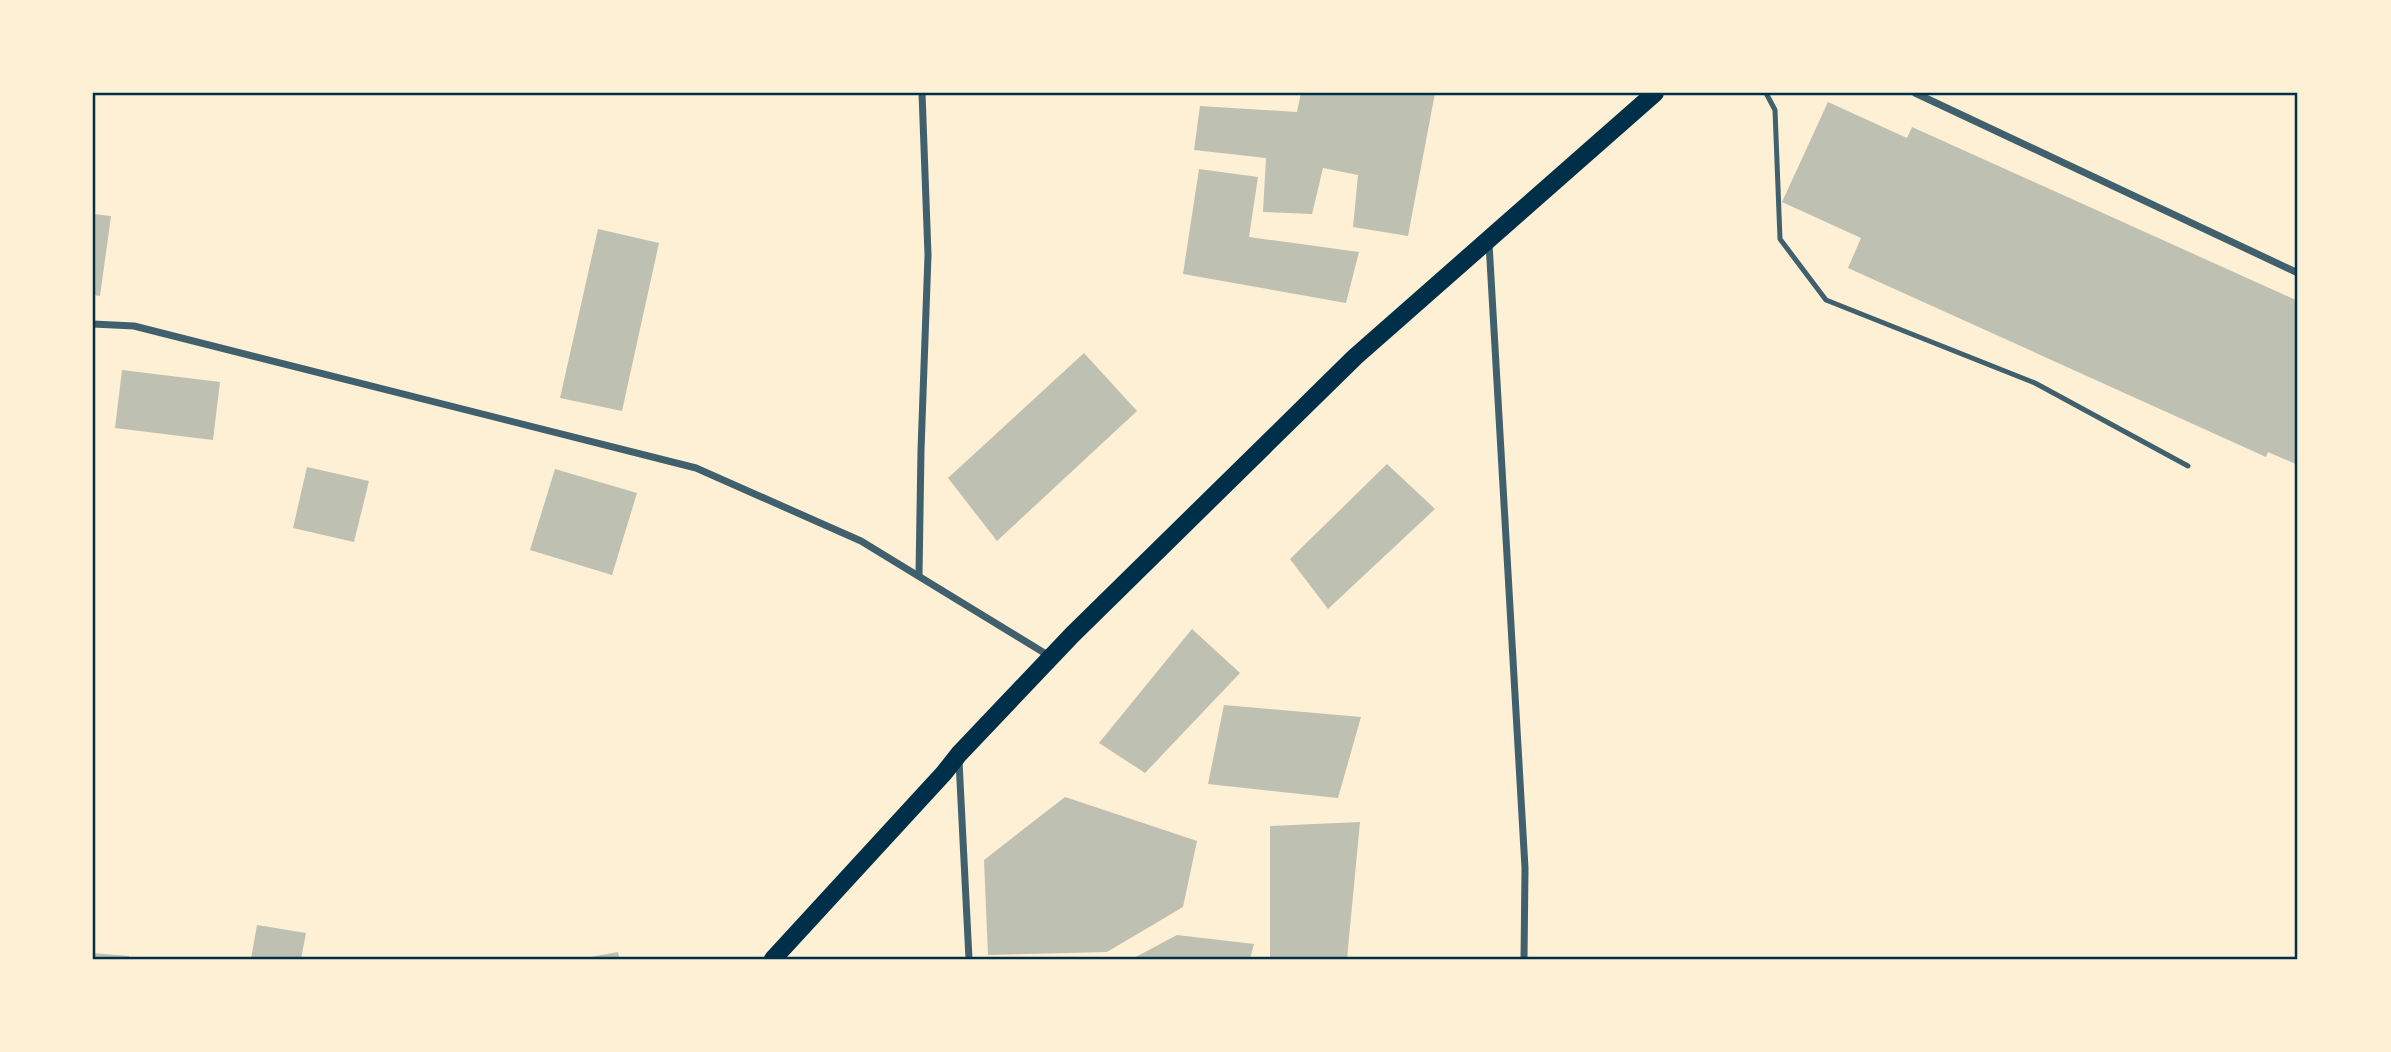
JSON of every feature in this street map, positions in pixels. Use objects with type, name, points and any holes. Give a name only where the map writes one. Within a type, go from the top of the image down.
[{"type":"main road","points":[[773,959],[944,774],[958,754],[1051,657],[1355,357],[1655,93]]},
{"type":"street","points":[[919,575],[928,255],[922,93]]},
{"type":"street","points":[[1915,93],[2298,273]]},
{"type":"street","points":[[1489,239],[1525,868],[1524,959]]},
{"type":"street","points":[[93,324],[134,326],[696,468],[861,541],[1051,657]]},
{"type":"street","points":[[958,754],[969,959]]},
{"type":"lane","points":[[1766,93],[1776,110],[1780,239],[1826,300],[2035,383],[2188,466]]},
{"type":"building","points":[[1301,93],[1435,93],[1408,236],[1353,227],[1358,175],[1323,168],[1312,214],[1263,212],[1266,158],[1194,150],[1200,106],[1297,112]]},
{"type":"building","points":[[1828,102],[1907,138],[1912,127],[2298,301],[2298,465],[2268,452],[2266,457],[1848,268],[1861,238],[1782,202]]},
{"type":"building","points":[[1199,169],[1258,177],[1249,237],[1359,252],[1346,303],[1183,274]]},
{"type":"building","points":[[93,214],[111,216],[100,296],[93,295]]},
{"type":"building","points":[[598,229],[659,243],[622,411],[560,398]]},
{"type":"building","points":[[1084,353],[1137,411],[997,541],[948,478]]},
{"type":"building","points":[[122,370],[220,382],[213,440],[115,428]]},
{"type":"building","points":[[1387,464],[1435,509],[1328,609],[1290,559]]},
{"type":"building","points":[[307,467],[369,481],[354,542],[293,528]]},
{"type":"building","points":[[555,469],[637,493],[612,575],[530,550]]},
{"type":"building","points":[[1192,629],[1240,673],[1145,773],[1099,743]]},
{"type":"building","points":[[1224,705],[1361,717],[1338,798],[1208,784]]},
{"type":"building","points":[[1065,797],[1197,841],[1183,907],[1107,952],[988,955],[984,860]]},
{"type":"building","points":[[1360,822],[1347,959],[1270,959],[1270,826]]},
{"type":"building","points":[[257,925],[306,933],[301,959],[251,959]]},
{"type":"building","points":[[1177,935],[1254,944],[1250,959],[1132,959]]},
{"type":"building","points":[[618,952],[620,959],[585,959],[585,958]]},
{"type":"building","points":[[93,953],[129,956],[129,959],[93,959]]}]
